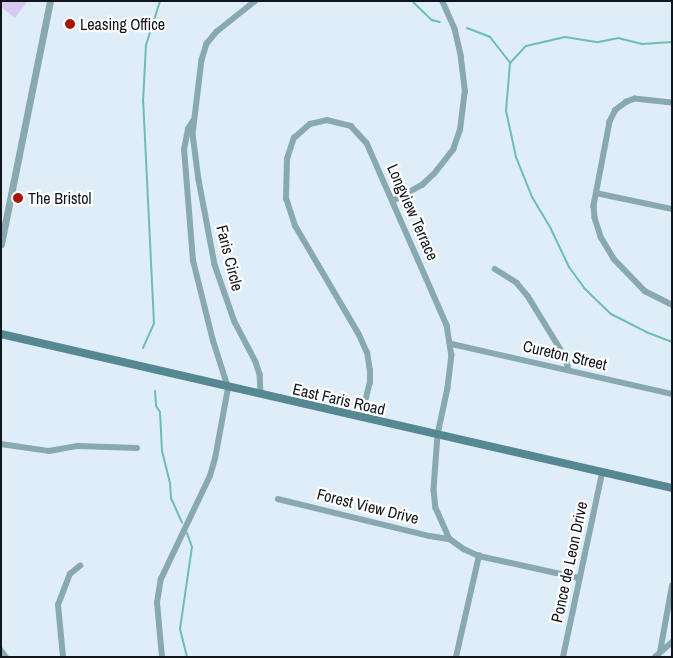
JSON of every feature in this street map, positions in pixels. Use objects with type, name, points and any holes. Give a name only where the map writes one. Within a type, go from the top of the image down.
[{"type":"main road","name":"East Faris Road","points":[[1,334],[228,388],[672,488]]},
{"type":"street","points":[[1,244],[50,1]]},
{"type":"street","name":"Faris Circle","points":[[256,1],[217,32],[207,44],[202,60],[193,121],[193,143],[198,180],[215,265],[229,309],[256,362],[260,374],[261,394]]},
{"type":"street","points":[[393,201],[422,185],[434,174],[453,150],[460,130],[465,92],[461,57],[455,30],[442,1]]},
{"type":"street","points":[[672,103],[635,99],[616,110],[610,122],[596,193],[595,218],[606,247],[632,279],[645,291],[672,305]]},
{"type":"street","name":"Longview Terrace","points":[[361,418],[370,383],[367,353],[359,335],[287,209],[284,179],[287,159],[294,138],[304,128],[317,121],[327,120],[351,126],[367,143],[442,309],[452,344],[448,388],[438,436],[435,503],[450,539]]},
{"type":"street","name":"Faris Circle","points":[[193,121],[186,138],[184,150],[193,261],[213,341],[228,388]]},
{"type":"street","points":[[596,193],[672,209]]},
{"type":"street","points":[[495,269],[523,288],[561,348],[569,370]]},
{"type":"street","name":"Cureton Street","points":[[452,344],[672,394]]},
{"type":"street","points":[[162,657],[158,603],[161,579],[210,476],[228,388]]},
{"type":"street","points":[[1,444],[49,451],[78,446],[137,448]]},
{"type":"street","name":"Ponce de Leon Drive","points":[[563,657],[602,473]]},
{"type":"street","name":"Forest View Drive","points":[[278,499],[430,536],[450,539]]},
{"type":"street","points":[[450,539],[464,549],[480,556],[580,578]]},
{"type":"street","points":[[456,657],[480,556]]},
{"type":"street","points":[[63,657],[58,605],[70,574],[80,566]]},
{"type":"street","points":[[657,654],[672,586]]},
{"type":"street","points":[[657,654],[672,642]]},
{"type":"street","points":[[1,650],[6,657]]},
{"type":"shaded area","points":[[1,1],[28,1],[15,18],[1,7]]},
{"type":"waterway","points":[[143,348],[154,323],[143,102],[146,45],[160,1]]},
{"type":"waterway","points":[[412,1],[432,20],[440,22]]},
{"type":"waterway","points":[[467,28],[490,37],[510,63],[506,111],[516,157],[532,197],[551,229],[569,267],[584,288],[611,314],[646,332],[672,342]]},
{"type":"waterway","points":[[510,63],[526,46],[565,37],[598,42],[618,38],[642,44],[672,42]]},
{"type":"waterway","points":[[155,391],[156,406],[160,412],[162,451],[170,483],[171,498],[182,523]]},
{"type":"waterway","points":[[187,533],[192,547],[180,629],[187,657]]},
{"type":"place","name":"Leasing Office","points":[[70,24]]},
{"type":"place","name":"The Bristol","points":[[18,198]]}]
